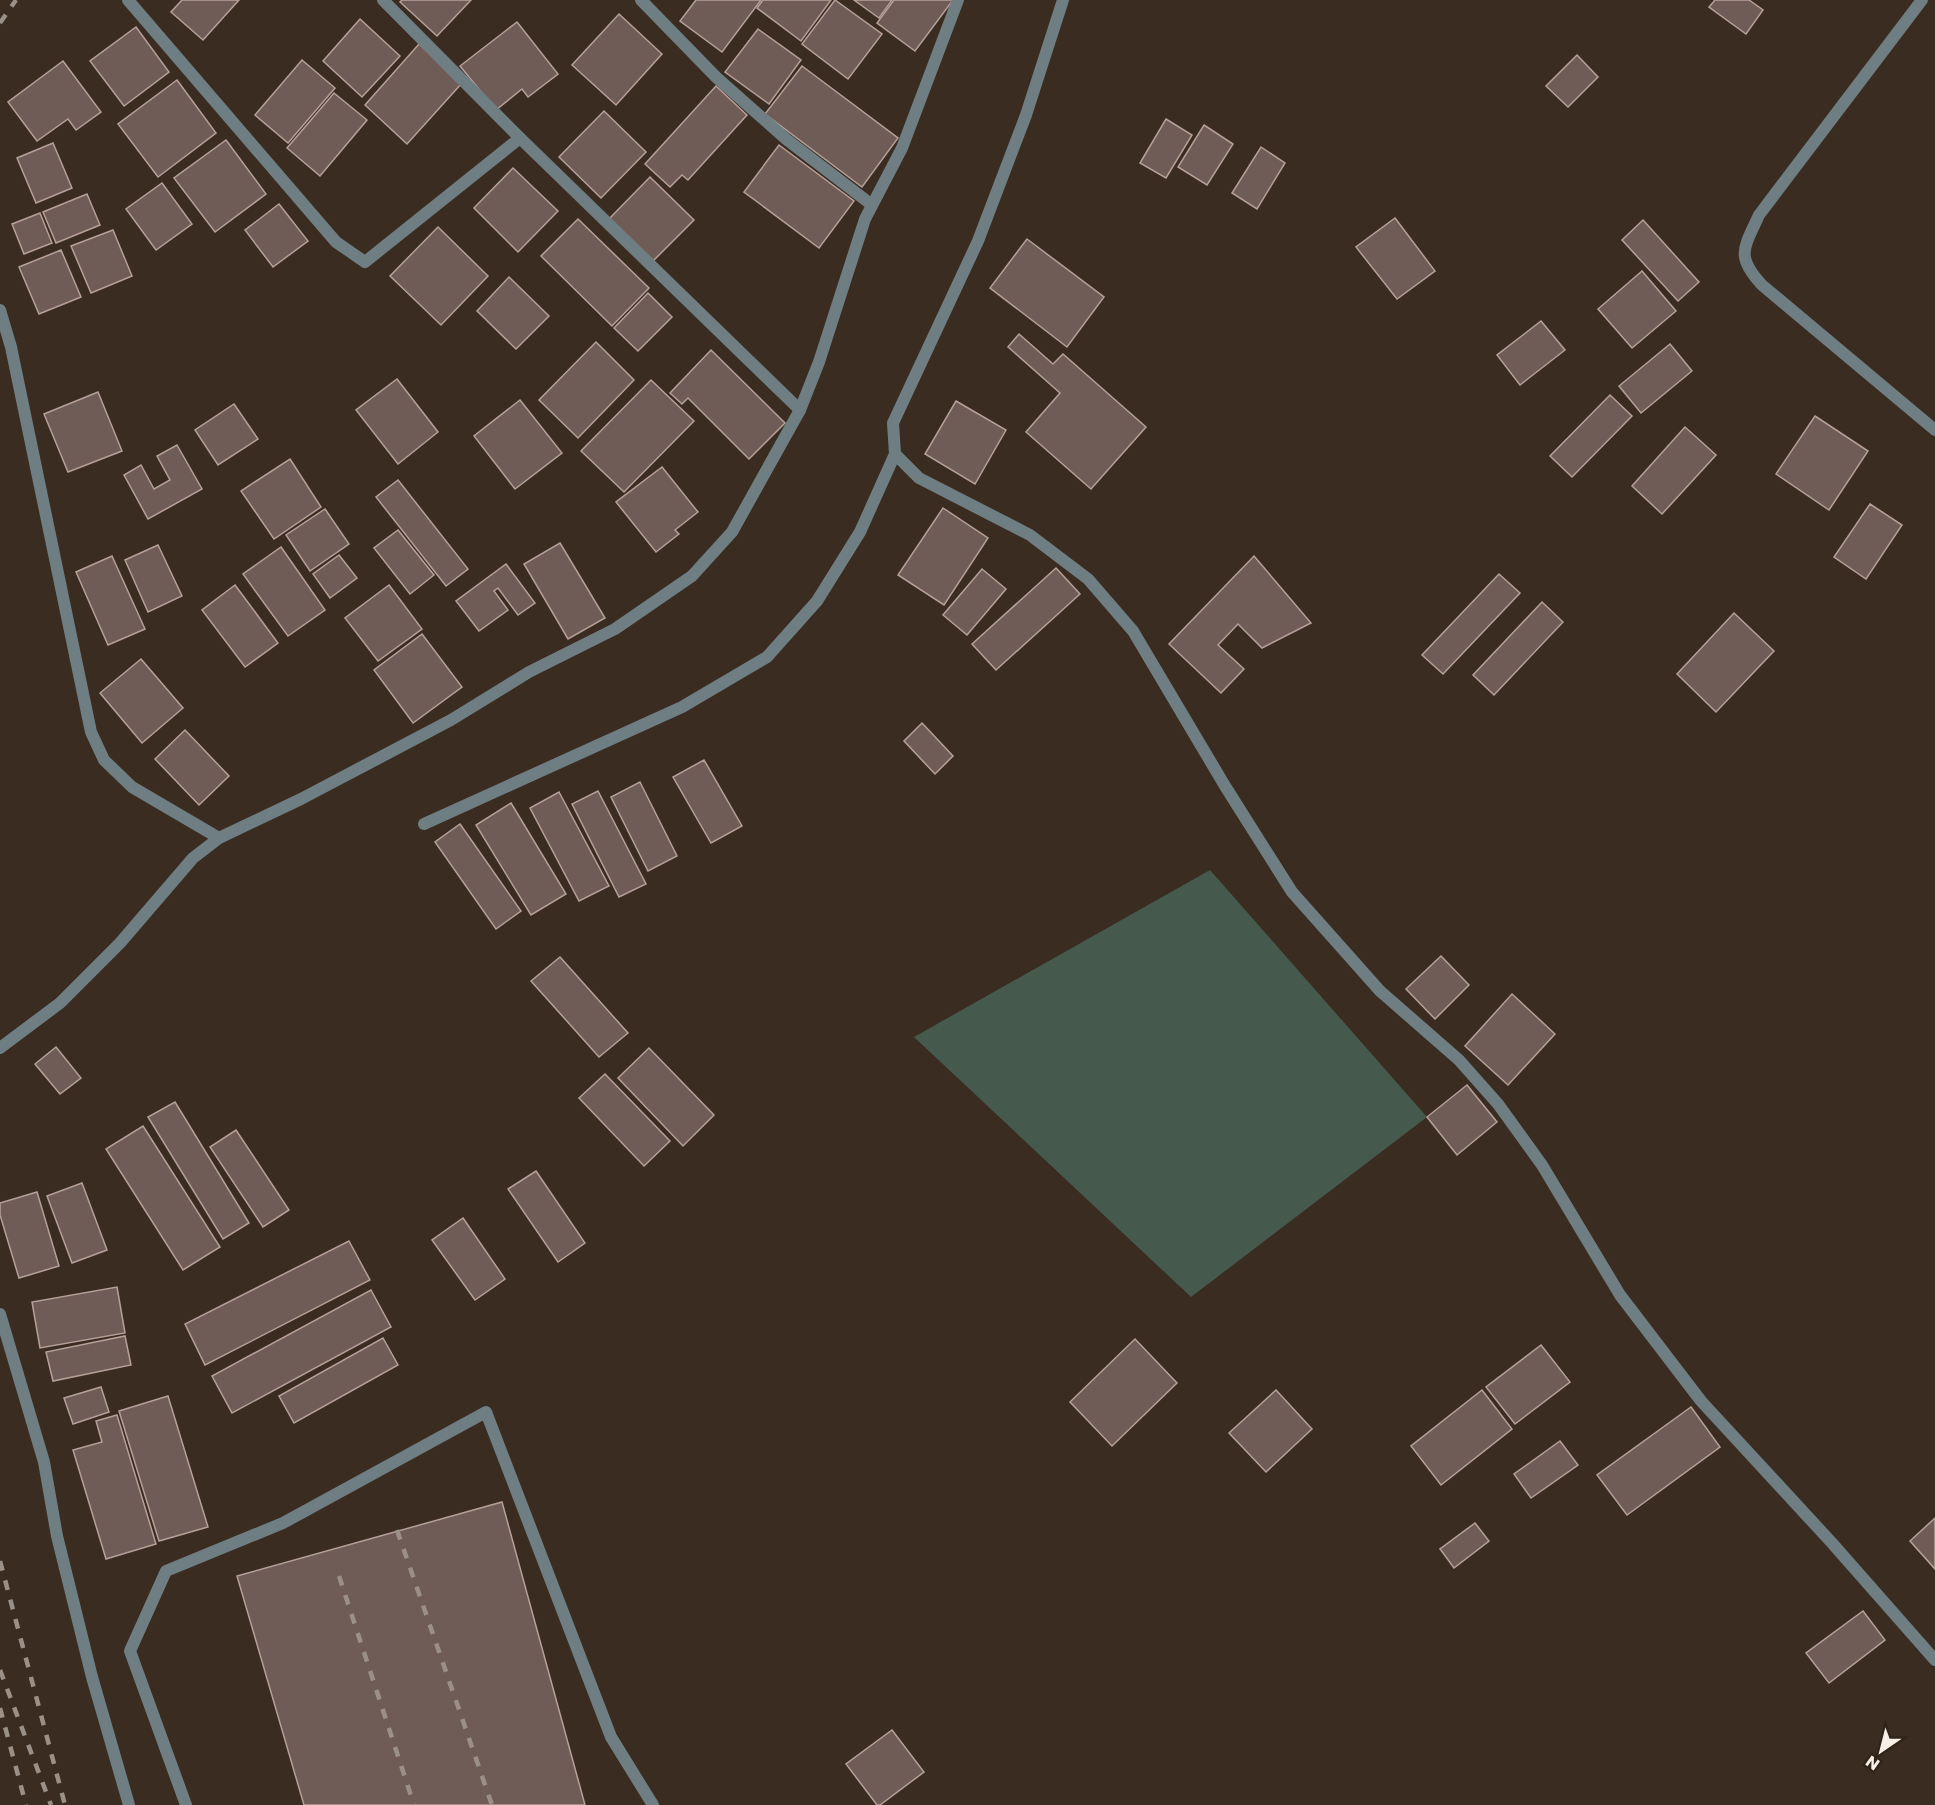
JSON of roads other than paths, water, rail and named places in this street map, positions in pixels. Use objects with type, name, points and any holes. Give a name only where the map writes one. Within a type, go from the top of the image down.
[{"type":"street","points":[[128,0],[336,242],[365,262],[520,138]]},
{"type":"street","points":[[383,0],[520,138],[800,410]]},
{"type":"street","points":[[641,0],[716,76],[786,139],[872,205]]},
{"type":"street","points":[[0,1048],[60,1003],[120,943],[193,858],[219,838],[301,799],[451,720],[529,672],[615,629],[692,576],[732,532],[800,410],[819,362],[865,219],[902,148],[958,0]]},
{"type":"street","points":[[424,824],[682,707],[767,657],[818,601],[860,532],[895,454],[893,423],[978,241],[1026,115],[1063,0]]},
{"type":"street","points":[[1922,0],[1759,215],[1746,244],[1744,258],[1749,271],[1762,285],[1935,430]]},
{"type":"street","points":[[0,310],[11,347],[91,732],[104,760],[132,787],[219,838]]},
{"type":"street","points":[[895,454],[919,478],[1030,535],[1088,579],[1133,631],[1225,786],[1292,892],[1380,991],[1459,1060],[1498,1104],[1542,1165],[1620,1295],[1701,1401],[1832,1543],[1935,1660]]},
{"type":"street","points":[[0,1314],[45,1462],[57,1536],[92,1677],[129,1805]]},
{"type":"street","points":[[186,1805],[130,1651],[166,1571],[283,1523],[486,1412],[611,1737],[653,1805]]},
{"type":"railway","points":[[0,23],[16,0]]},
{"type":"railway","points":[[397,1530],[492,1805]]},
{"type":"railway","points":[[0,1561],[65,1805]]},
{"type":"railway","points":[[339,1576],[414,1805]]},
{"type":"railway","points":[[0,1670],[51,1805]]},
{"type":"railway","points":[[0,1708],[26,1805]]}]
